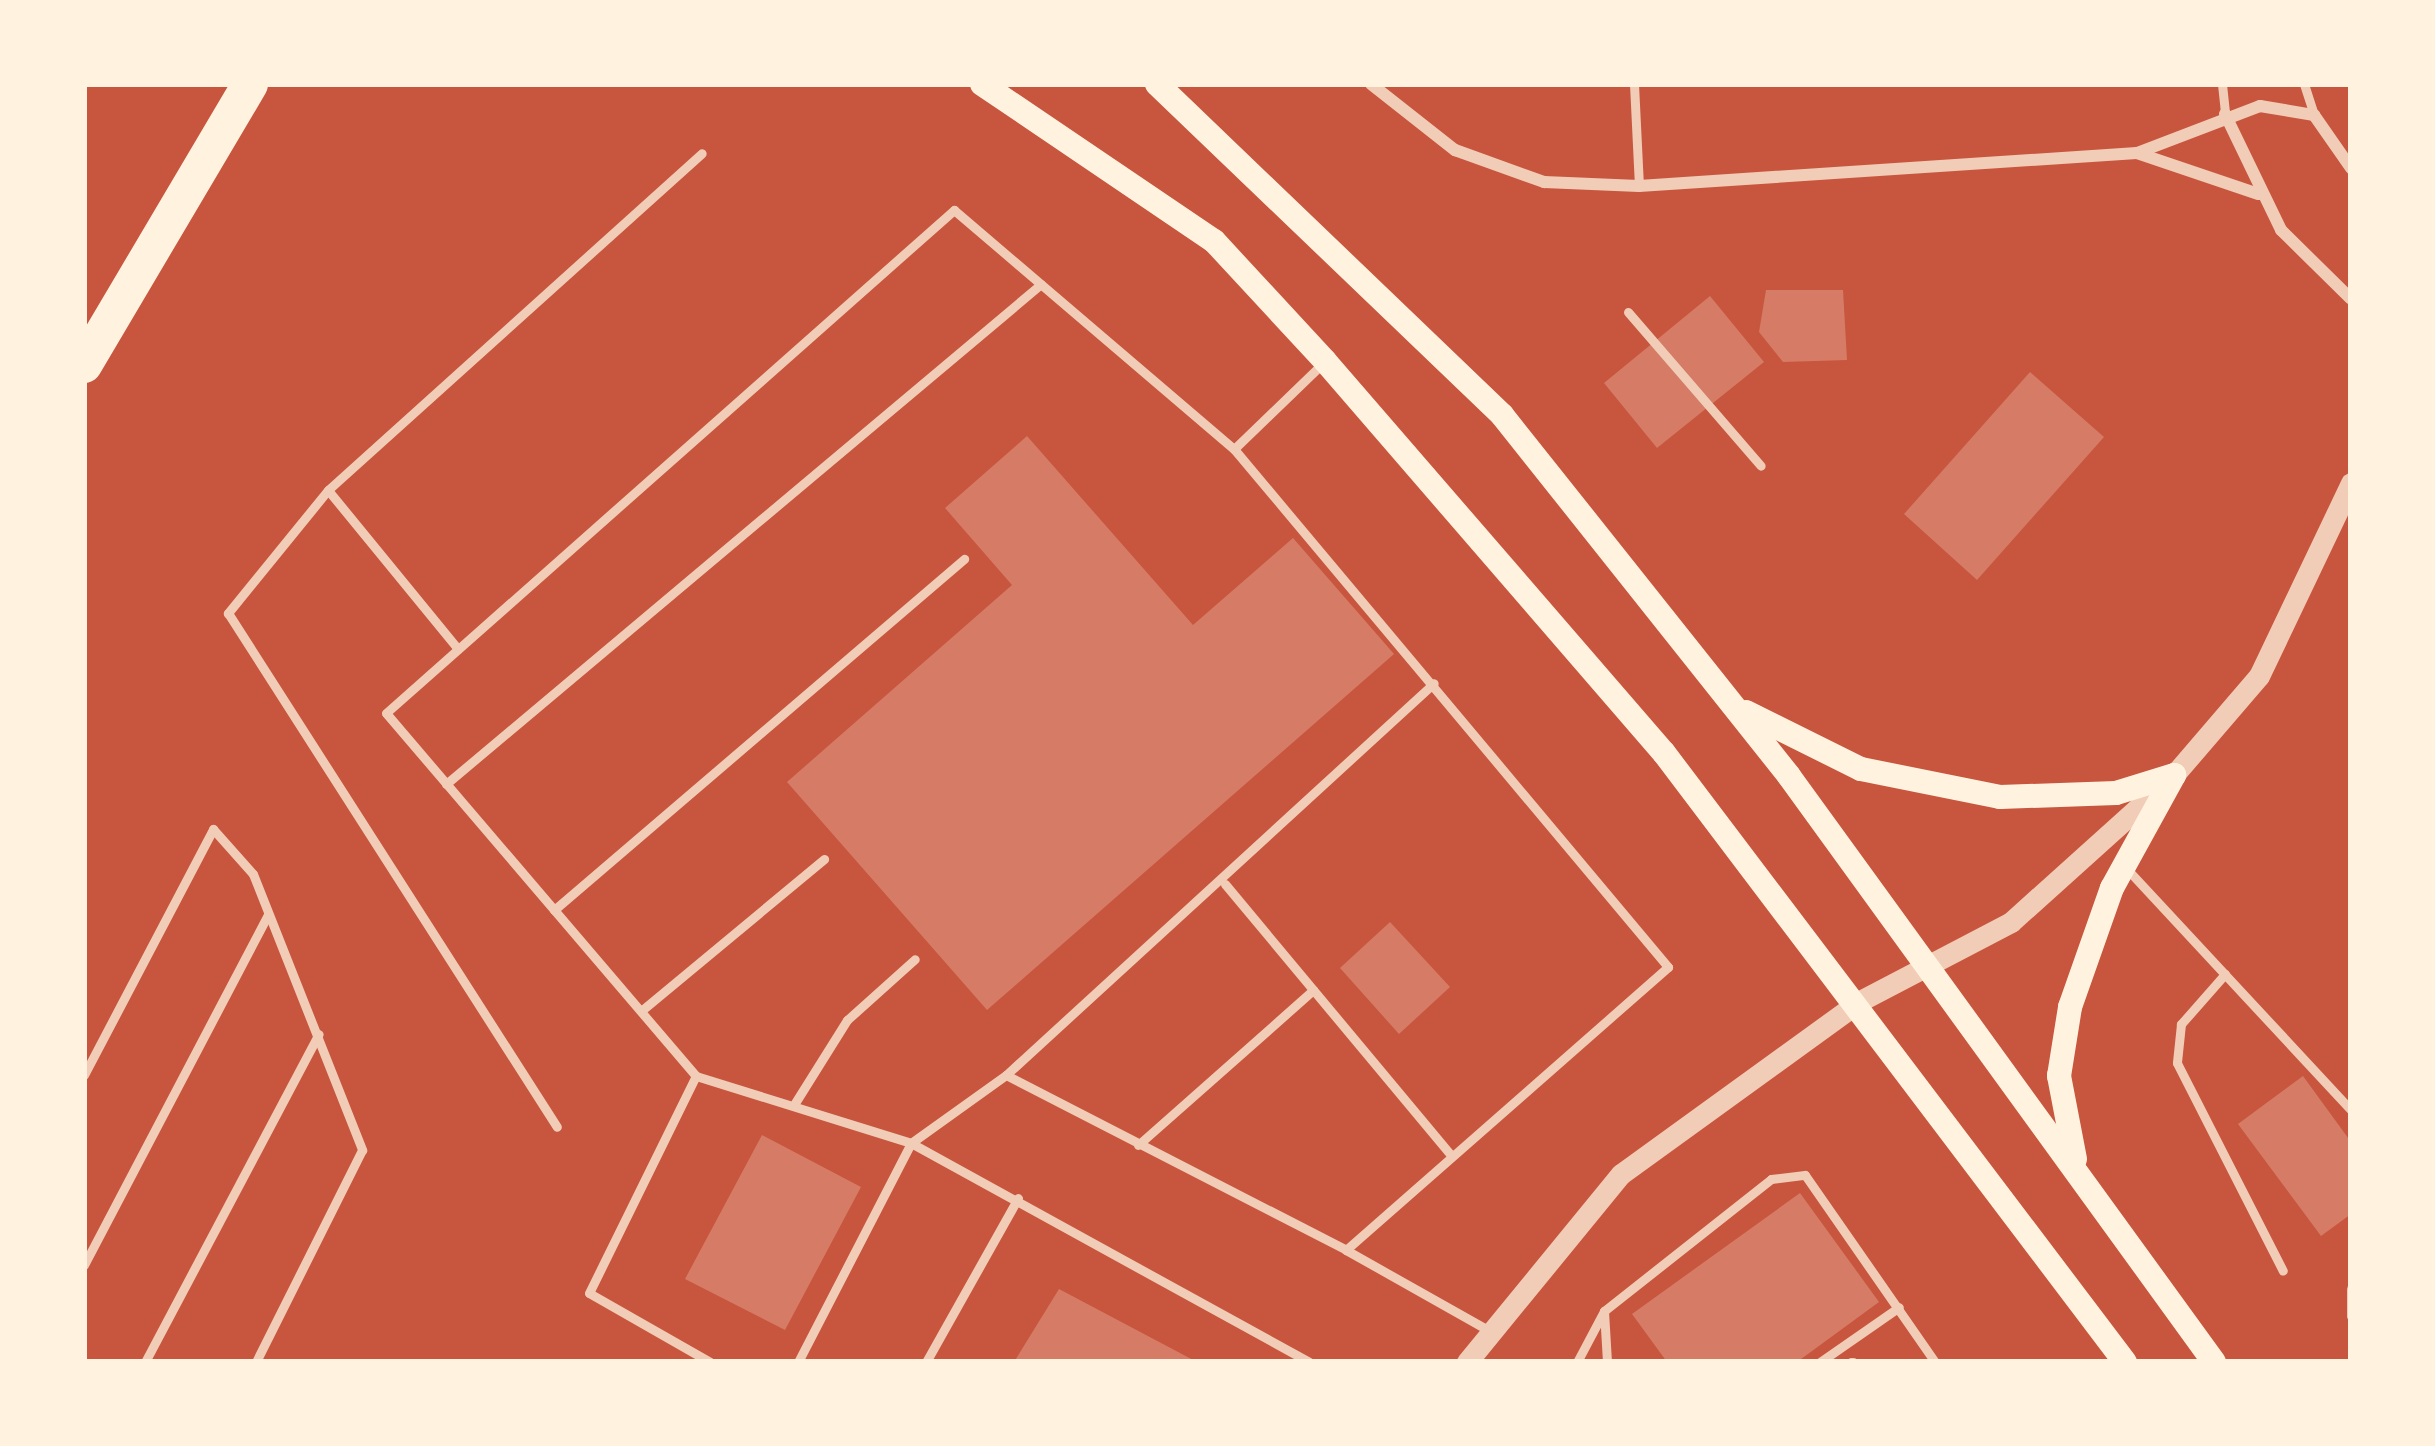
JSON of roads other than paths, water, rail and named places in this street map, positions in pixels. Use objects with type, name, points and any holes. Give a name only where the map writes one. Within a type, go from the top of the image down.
[{"type":"highway","points":[[84,365],[250,86]]},
{"type":"main road","points":[[982,84],[1214,241],[1325,361],[1860,1001],[2125,1362]]},
{"type":"main road","points":[[1156,84],[1502,416],[1733,705],[2214,1362]]},
{"type":"main road","points":[[1733,705],[1861,769],[1968,791],[2078,797],[2174,775]]},
{"type":"main road","points":[[2083,1184],[2059,1076],[2070,1007],[2123,865],[2174,775]]},
{"type":"street","points":[[1371,84],[1420,128],[1508,175],[1639,186],[2137,154],[2224,114],[2260,106],[2314,115],[2351,168]]},
{"type":"street","points":[[2224,114],[2260,194],[2294,248],[2351,299]]},
{"type":"street","points":[[2137,154],[2260,194]]},
{"type":"street","points":[[1467,1362],[1488,1330],[1622,1174],[1860,1001],[2012,922],[2174,775],[2259,676],[2351,483]]},
{"type":"lane","points":[[1634,84],[1639,186]]},
{"type":"lane","points":[[2222,84],[2224,114]]},
{"type":"lane","points":[[2304,84],[2314,115]]},
{"type":"lane","points":[[557,1127],[228,613],[328,490],[702,153]]},
{"type":"lane","points":[[1306,1361],[911,1143],[795,1102],[696,1076],[386,713],[954,210],[1234,449],[1434,682],[1667,968],[1346,1250]]},
{"type":"lane","points":[[446,784],[1041,284]]},
{"type":"lane","points":[[1628,312],[1761,466]]},
{"type":"lane","points":[[1234,449],[1325,361]]},
{"type":"lane","points":[[328,490],[458,649]]},
{"type":"lane","points":[[554,910],[964,559]]},
{"type":"lane","points":[[798,1362],[911,1143],[1006,1075],[1226,884],[1434,682]]},
{"type":"lane","points":[[84,1075],[213,830],[253,874],[362,1150],[256,1362]]},
{"type":"lane","points":[[641,1011],[824,859]]},
{"type":"lane","points":[[2123,865],[2351,1110]]},
{"type":"lane","points":[[1226,884],[1452,1156]]},
{"type":"lane","points":[[84,1265],[268,914]]},
{"type":"lane","points":[[795,1102],[847,1020],[915,958]]},
{"type":"lane","points":[[2225,974],[2181,1024],[2176,1063],[2283,1271]]},
{"type":"lane","points":[[1138,1144],[1313,990]]},
{"type":"lane","points":[[145,1362],[319,1034]]},
{"type":"lane","points":[[1006,1075],[1346,1250],[1488,1330]]},
{"type":"lane","points":[[696,1076],[589,1293],[710,1362]]},
{"type":"lane","points":[[1577,1362],[1604,1311],[1771,1179],[1805,1175],[1933,1361]]},
{"type":"lane","points":[[926,1362],[1018,1198]]},
{"type":"lane","points":[[2351,1289],[2351,1316]]},
{"type":"lane","points":[[1820,1362],[1899,1307]]},
{"type":"lane","points":[[1604,1311],[1607,1362]]}]
